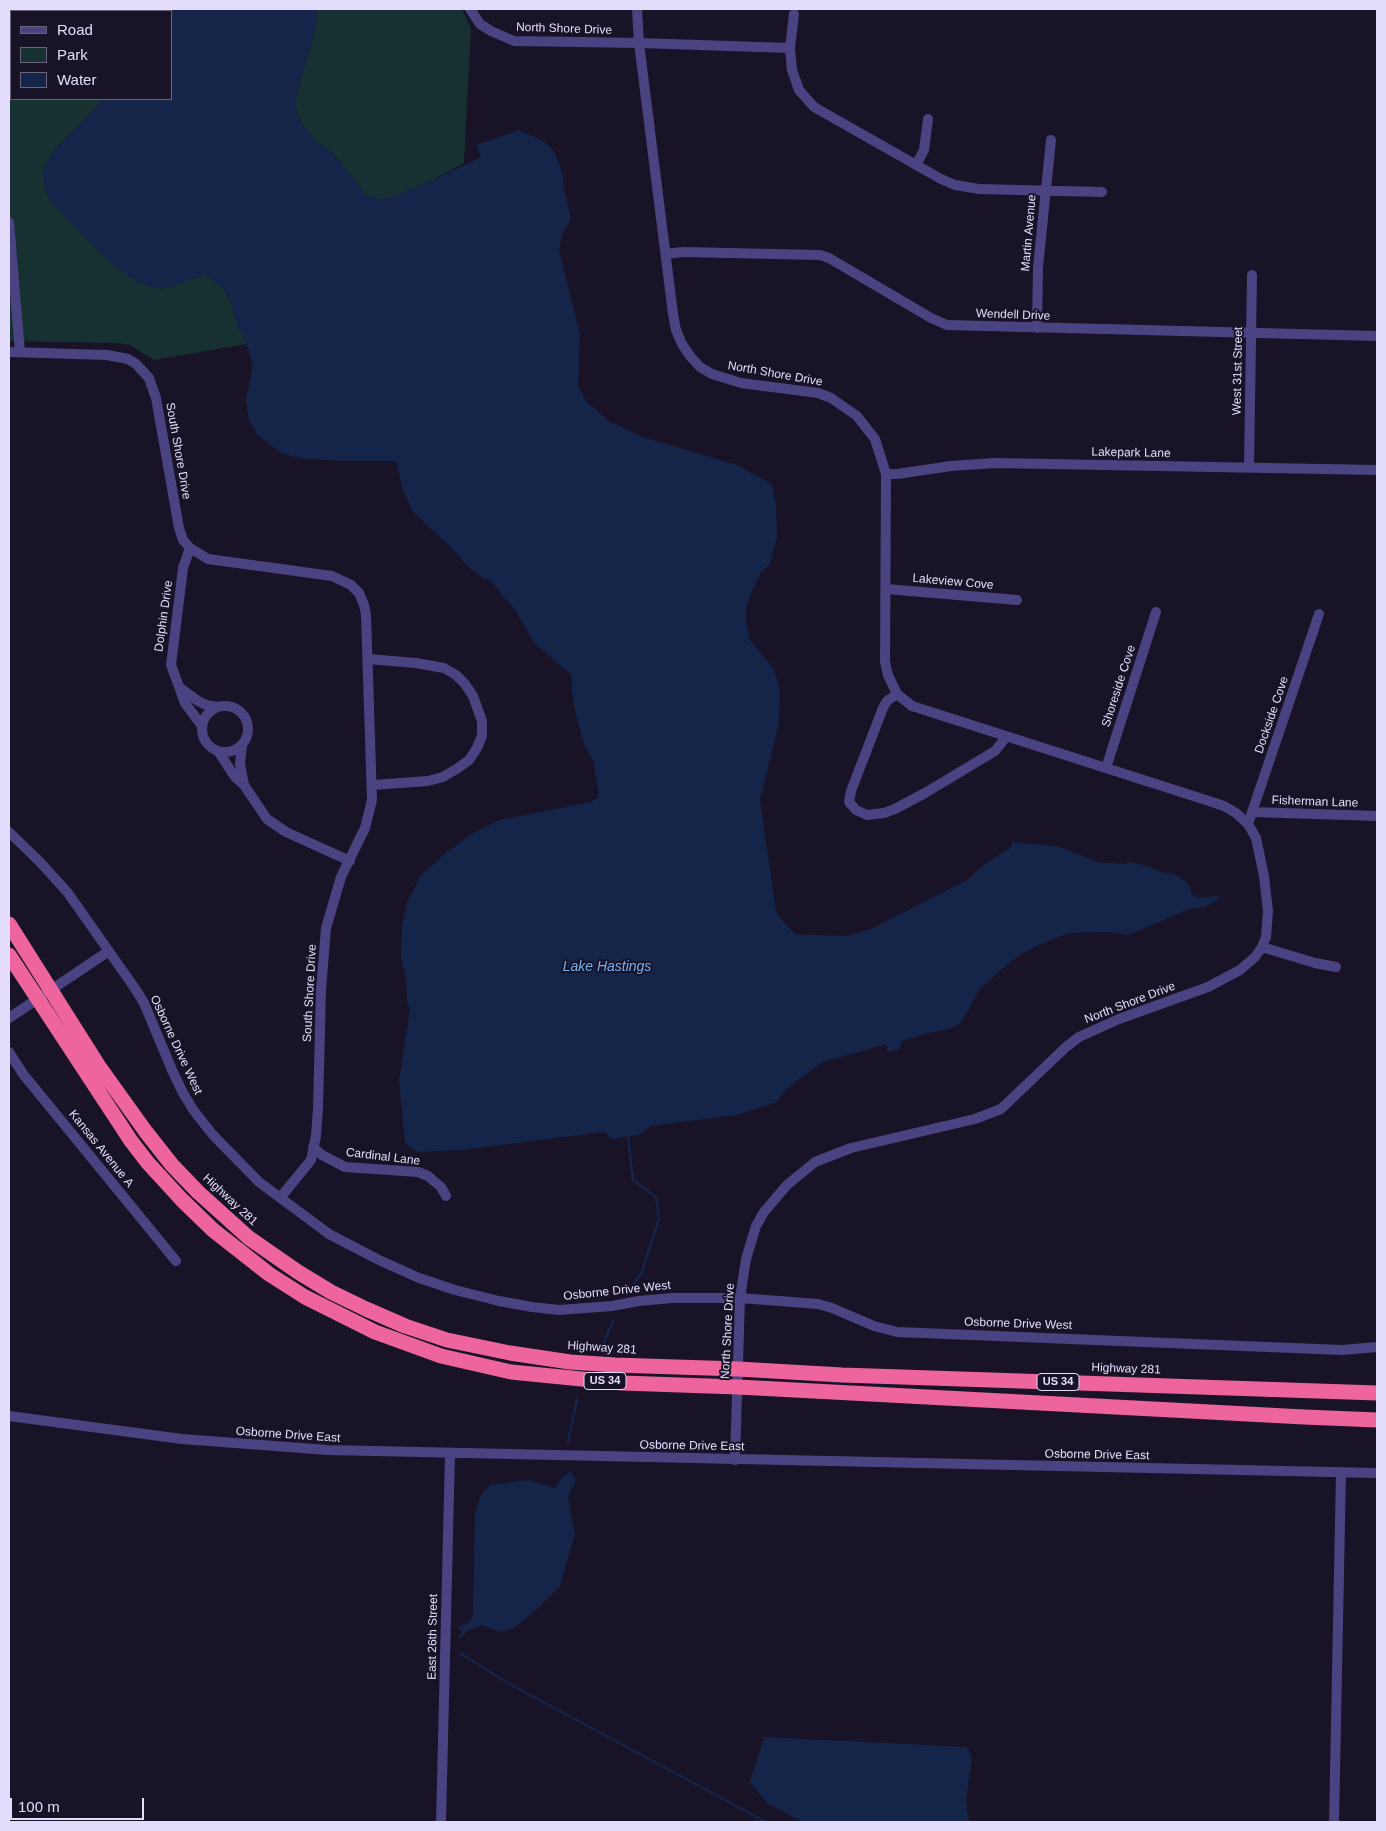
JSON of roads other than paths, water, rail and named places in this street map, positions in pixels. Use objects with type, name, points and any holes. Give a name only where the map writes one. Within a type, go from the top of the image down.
[{"type":"highway","name":"Highway 281","points":[[9,924],[44,993],[131,1141],[148,1163],[182,1200],[213,1230],[269,1274],[305,1297],[375,1332],[441,1356],[510,1372],[622,1383],[738,1387],[1377,1420]]},
{"type":"highway","name":"Highway 281","points":[[9,955],[44,993],[172,1165],[198,1192],[249,1238],[331,1292],[404,1326],[447,1340],[579,1363],[738,1369],[852,1376],[1377,1393]]},
{"type":"street","name":"North Shore Drive","points":[[470,9],[480,24],[514,41],[790,48]]},
{"type":"street","points":[[637,9],[639,43]]},
{"type":"street","points":[[794,14],[790,48],[792,70],[799,90],[814,107],[941,179],[978,189],[1102,192]]},
{"type":"street","name":"North Shore Drive","points":[[639,43],[673,314],[676,330],[682,344],[700,367],[726,380],[818,393],[838,402],[857,416],[875,439],[886,474],[885,662],[888,675],[897,694],[912,706],[1224,806],[1236,813],[1248,824],[1256,838],[1261,856],[1268,911],[1268,931],[1262,947],[1248,964],[1231,976],[1208,987],[1119,1019],[1079,1037],[1066,1046],[1001,1109],[975,1119],[851,1148],[815,1162],[776,1197],[756,1226],[746,1259],[740,1298],[735,1460]]},
{"type":"street","points":[[916,165],[924,150],[928,119]]},
{"type":"street","name":"Martin Avenue","points":[[1037,328],[1038,267],[1051,140]]},
{"type":"street","points":[[9,222],[20,352]]},
{"type":"street","name":"Wendell Drive","points":[[666,254],[682,252],[820,255],[931,318],[947,325],[1377,336]]},
{"type":"street","name":"West 31st Street","points":[[1249,467],[1252,275]]},
{"type":"street","name":"South Shore Drive","points":[[9,352],[119,356],[128,359],[142,369],[149,378],[156,398],[179,528],[190,548],[208,559],[332,576],[351,585],[359,593],[364,605],[368,659],[372,800],[368,816],[350,861],[341,877],[326,928],[320,990],[318,1108],[311,1160],[280,1198]]},
{"type":"street","name":"Lakepark Lane","points":[[886,474],[995,463],[1377,470]]},
{"type":"street","name":"Dolphin Drive","points":[[190,548],[183,568],[171,653],[171,665],[185,703],[202,726],[202,735],[206,743],[218,751],[267,819],[277,828],[350,861]]},
{"type":"street","name":"Lakeview Cove","points":[[886,590],[1017,600]]},
{"type":"street","name":"Shoreside Cove","points":[[1106,768],[1156,612]]},
{"type":"street","name":"Dockside Cove","points":[[1248,824],[1319,614]]},
{"type":"street","points":[[368,659],[416,663],[444,668],[456,675],[465,684],[473,696],[482,720],[482,736],[477,748],[468,760],[443,777],[428,781],[373,785]]},
{"type":"street","name":"Dolphin Drive","points":[[178,686],[206,705],[232,707],[244,716],[248,729],[242,745],[240,764],[244,785]]},
{"type":"street","points":[[897,694],[887,701],[883,708],[851,791],[849,802],[856,810],[868,815],[884,813],[895,809],[925,793],[995,751],[1006,737]]},
{"type":"street","points":[[202,726],[208,713],[218,707]]},
{"type":"street","points":[[218,751],[229,752],[242,745]]},
{"type":"street","name":"Fisherman Lane","points":[[1252,812],[1377,816]]},
{"type":"street","name":"Osborne Drive West","points":[[9,832],[68,893],[144,1003],[172,1070],[194,1111],[233,1156],[259,1182],[330,1234],[378,1260],[419,1278],[455,1290],[499,1301],[559,1310],[602,1307],[672,1298],[740,1298],[818,1304],[874,1326],[898,1332],[1342,1350],[1377,1347]]},
{"type":"street","points":[[1262,947],[1315,963],[1336,967]]},
{"type":"street","points":[[9,1018],[108,952]]},
{"type":"street","name":"Kansas Avenue A","points":[[9,1052],[24,1074],[176,1261]]},
{"type":"street","name":"Cardinal Lane","points":[[314,1147],[322,1155],[345,1167],[418,1172],[428,1176],[441,1187],[446,1196]]},
{"type":"street","name":"Osborne Drive East","points":[[9,1416],[182,1439],[328,1450],[1377,1473]]},
{"type":"street","name":"East 26th Street","points":[[442,1822],[450,1453]]},
{"type":"street","points":[[1334,1822],[1341,1473]]},
{"type":"water","name":"Lake Hastings","points":[[317,9],[316,27],[294,104],[301,123],[316,141],[333,153],[366,195],[378,199],[390,198],[431,181],[481,157],[476,145],[519,130],[545,142],[555,153],[564,180],[563,184],[571,219],[563,232],[559,250],[580,335],[578,387],[587,402],[610,422],[643,437],[737,465],[772,484],[776,505],[777,536],[770,564],[761,573],[752,590],[746,609],[746,621],[750,640],[774,669],[780,690],[779,723],[760,800],[776,911],[786,925],[796,934],[849,936],[873,928],[967,880],[982,866],[1010,848],[1012,842],[1057,846],[1098,862],[1126,864],[1129,862],[1147,866],[1160,872],[1174,874],[1189,884],[1192,894],[1196,898],[1219,896],[1217,900],[1205,907],[1189,909],[1128,935],[1110,932],[1070,933],[1048,941],[1021,954],[980,989],[961,1023],[949,1029],[902,1041],[899,1049],[888,1052],[886,1044],[823,1062],[787,1088],[777,1102],[737,1115],[650,1126],[642,1134],[613,1139],[603,1132],[462,1150],[417,1152],[405,1143],[399,1081],[410,1009],[407,1002],[406,978],[401,958],[402,925],[408,900],[421,875],[473,833],[499,820],[591,802],[598,797],[593,760],[584,744],[576,714],[572,692],[572,675],[535,644],[515,610],[489,579],[485,580],[466,565],[454,550],[413,512],[403,491],[397,463],[394,461],[338,461],[298,458],[282,453],[268,443],[257,434],[249,421],[246,399],[253,366],[244,335],[240,333],[231,302],[223,288],[205,274],[170,287],[158,289],[140,283],[124,273],[100,253],[52,202],[45,191],[43,170],[54,150],[103,100],[172,100],[172,10],[162,10]]},
{"type":"water","points":[[570,1471],[576,1480],[568,1498],[575,1534],[560,1586],[516,1627],[501,1632],[481,1625],[463,1633],[458,1627],[470,1622],[473,1614],[475,1514],[481,1494],[490,1485],[529,1480],[555,1488],[560,1480]]},
{"type":"water","points":[[764,1737],[967,1747],[972,1759],[966,1800],[969,1822],[802,1822],[767,1803],[750,1782]]},
{"type":"waterway","points":[[628,1136],[633,1180],[656,1197],[659,1218],[642,1272],[631,1288]]},
{"type":"waterway","points":[[602,1347],[613,1321]]},
{"type":"waterway","points":[[568,1443],[577,1399]]},
{"type":"waterway","points":[[460,1637],[465,1631]]},
{"type":"waterway","points":[[460,1653],[506,1682],[766,1822]]}]
